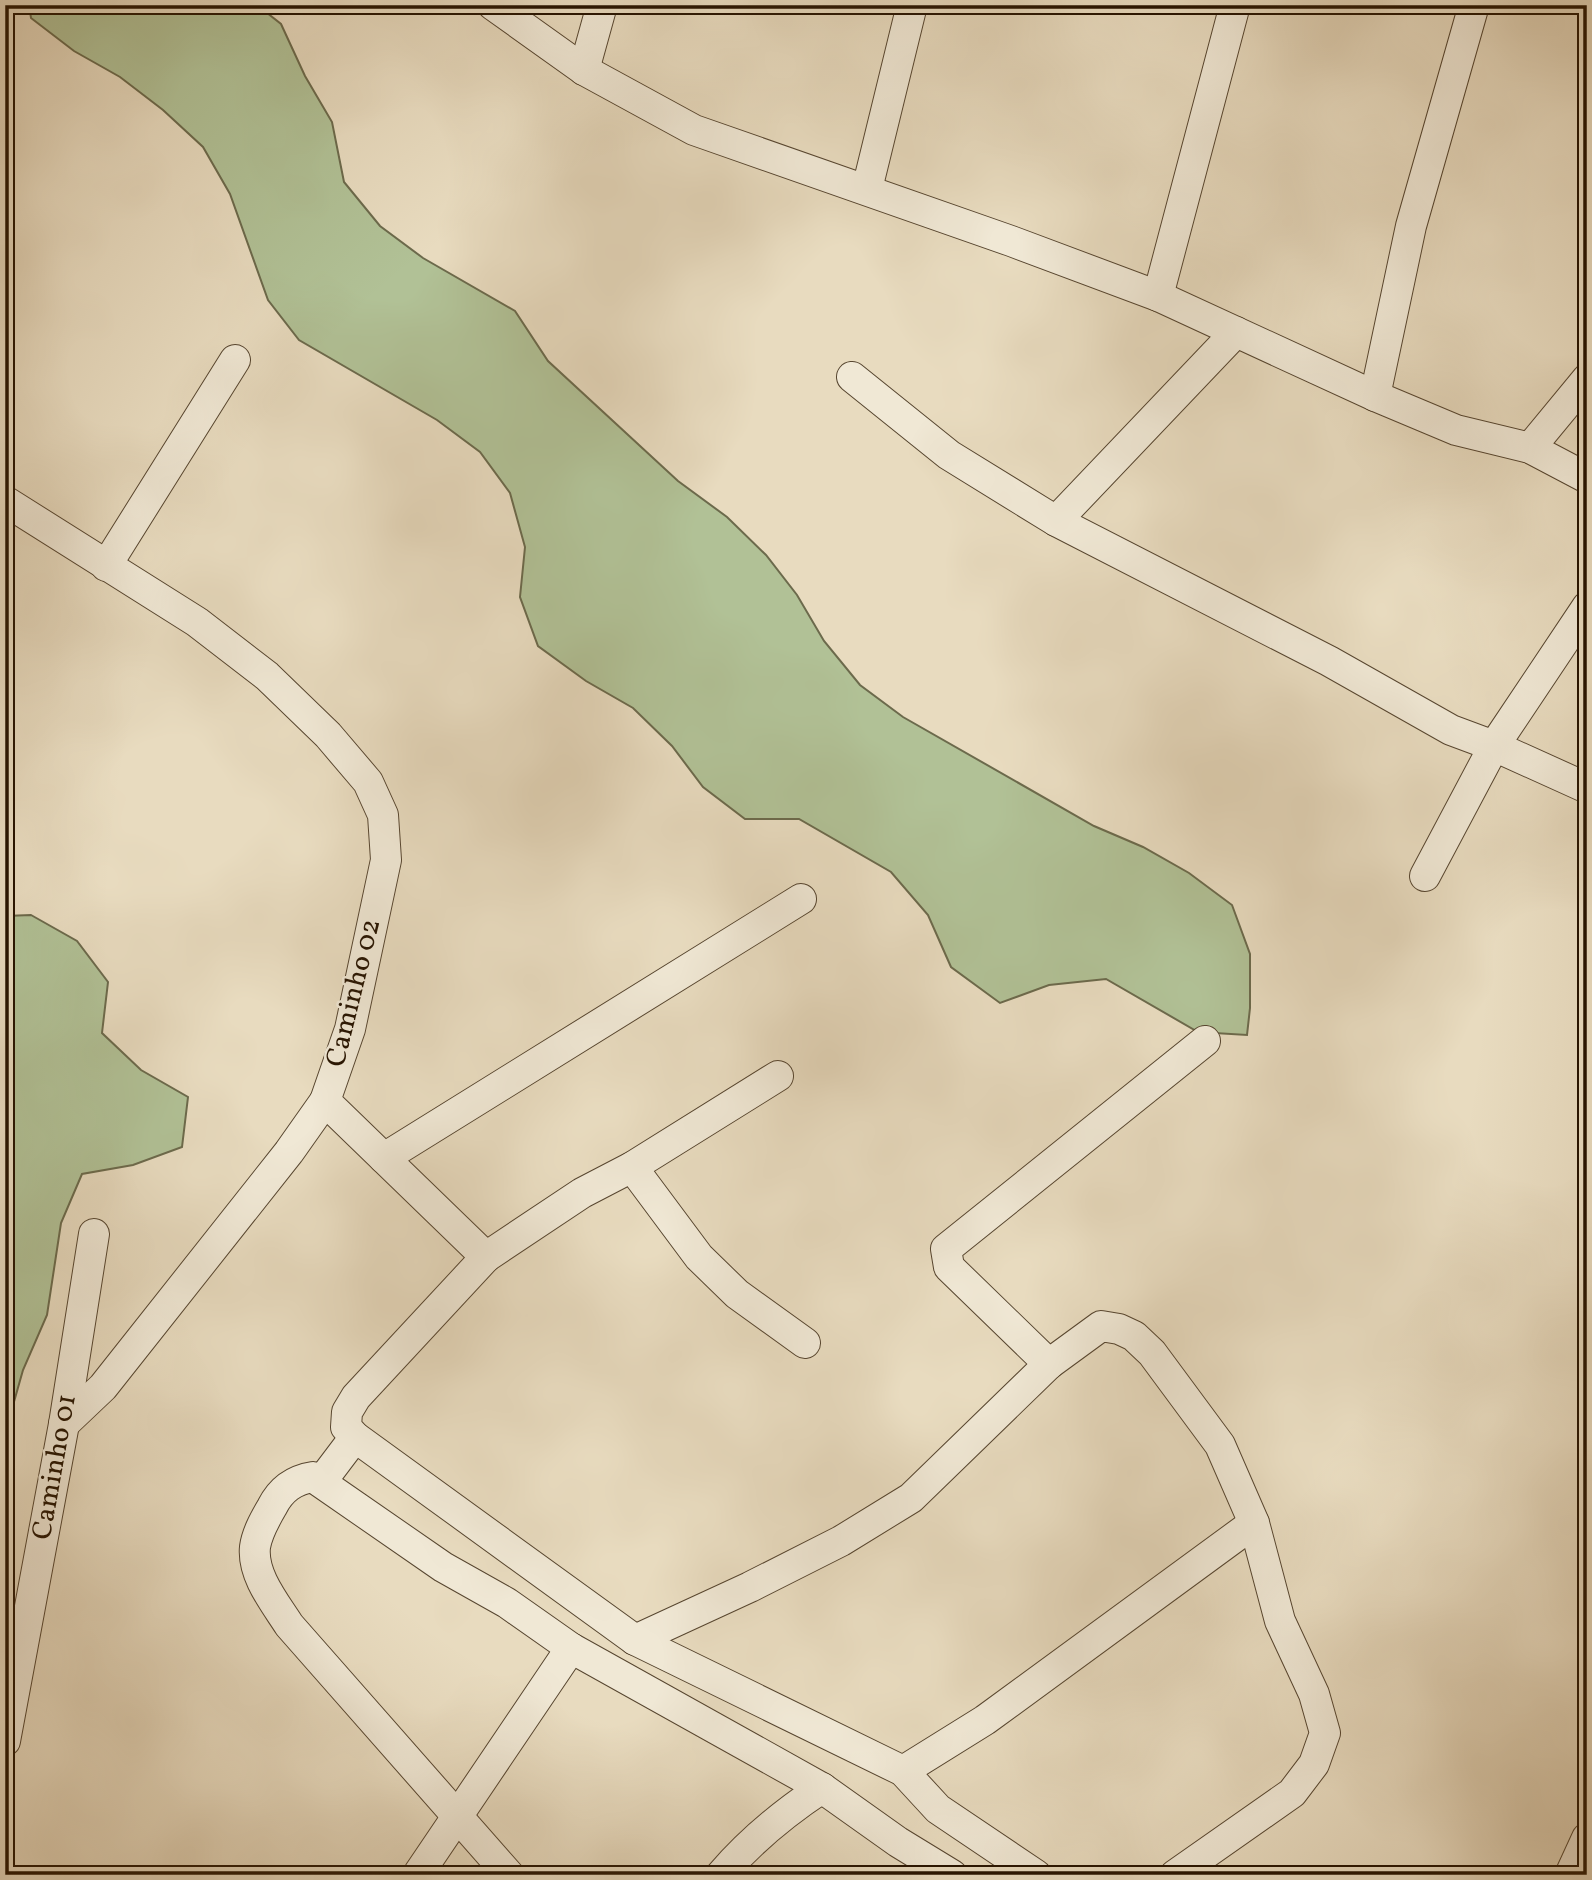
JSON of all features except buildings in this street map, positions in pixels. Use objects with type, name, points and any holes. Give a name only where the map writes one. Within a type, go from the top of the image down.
[{"type":"street","points":[[493,5],[584,71],[694,130],[867,189],[1158,296],[1375,396],[1456,430],[1530,448],[1587,478]]},
{"type":"street","points":[[584,71],[602,5]]},
{"type":"street","points":[[867,189],[912,5]]},
{"type":"street","points":[[1158,296],[1236,5]]},
{"type":"street","points":[[1375,396],[1411,226],[1474,5]]},
{"type":"street","points":[[1056,521],[1236,332]]},
{"type":"street","points":[[106,566],[235,360]]},
{"type":"street","points":[[852,377],[948,455],[1056,521],[1329,661],[1451,730],[1494,746],[1587,788]]},
{"type":"street","points":[[1530,448],[1587,379]]},
{"type":"street","name":"Caminho 02","points":[[5,501],[197,622],[267,676],[328,735],[368,782],[383,815],[386,860],[350,1029],[325,1101],[486,1257]]},
{"type":"street","points":[[1425,876],[1494,746],[1587,607]]},
{"type":"street","points":[[384,1158],[801,899]]},
{"type":"street","points":[[1049,1364],[949,1267],[946,1249],[1205,1041]]},
{"type":"street","points":[[779,1076],[632,1167],[582,1193],[486,1257],[355,1397],[346,1412],[346,1427],[355,1437],[635,1640],[903,1771],[938,1810],[1037,1875]]},
{"type":"street","points":[[64,1424],[103,1387],[289,1152],[325,1101]]},
{"type":"street","points":[[632,1167],[699,1257],[737,1294],[805,1343]]},
{"type":"street","name":"Caminho 01","points":[[5,1741],[64,1424],[94,1234]]},
{"type":"street","points":[[635,1640],[841,1541],[911,1498],[1049,1364],[1101,1326],[1119,1329],[1134,1336],[1152,1353],[1220,1445],[1254,1523],[1280,1621],[1314,1693],[1325,1733],[1314,1764],[1292,1793],[1175,1875]]},
{"type":"street","points":[[320,1482],[355,1437]]},
{"type":"street","points":[[509,1875],[289,1625],[266,1590],[258,1569],[255,1548],[261,1526],[274,1502],[291,1482],[313,1477],[443,1567],[507,1602],[572,1648],[822,1788],[898,1842],[952,1875]]},
{"type":"street","points":[[903,1771],[985,1720],[1254,1523]]},
{"type":"street","points":[[419,1873],[572,1648]]},
{"type":"street","points":[[721,1875],[744,1848],[784,1813],[822,1788]]},
{"type":"street","points":[[1570,1875],[1587,1838]]},
{"type":"green space","points":[[29,5],[257,5],[281,24],[305,76],[332,122],[344,182],[380,226],[423,258],[515,311],[548,361],[678,481],[727,517],[766,555],[797,595],[824,641],[860,685],[903,717],[1094,826],[1143,847],[1189,873],[1232,905],[1250,954],[1247,1035],[1198,1032],[1106,979],[1049,985],[1000,1003],[951,967],[928,915],[891,872],[799,819],[745,819],[703,787],[672,746],[633,708],[586,681],[538,646],[520,597],[525,547],[510,493],[480,452],[437,420],[299,340],[268,300],[230,194],[203,147],[163,110],[120,77],[74,51],[31,18]]},
{"type":"green space","points":[[31,915],[77,941],[108,982],[102,1033],[141,1070],[188,1097],[182,1147],[133,1165],[82,1174],[61,1223],[47,1315],[23,1370],[8,1423],[5,1449],[5,916]]}]
